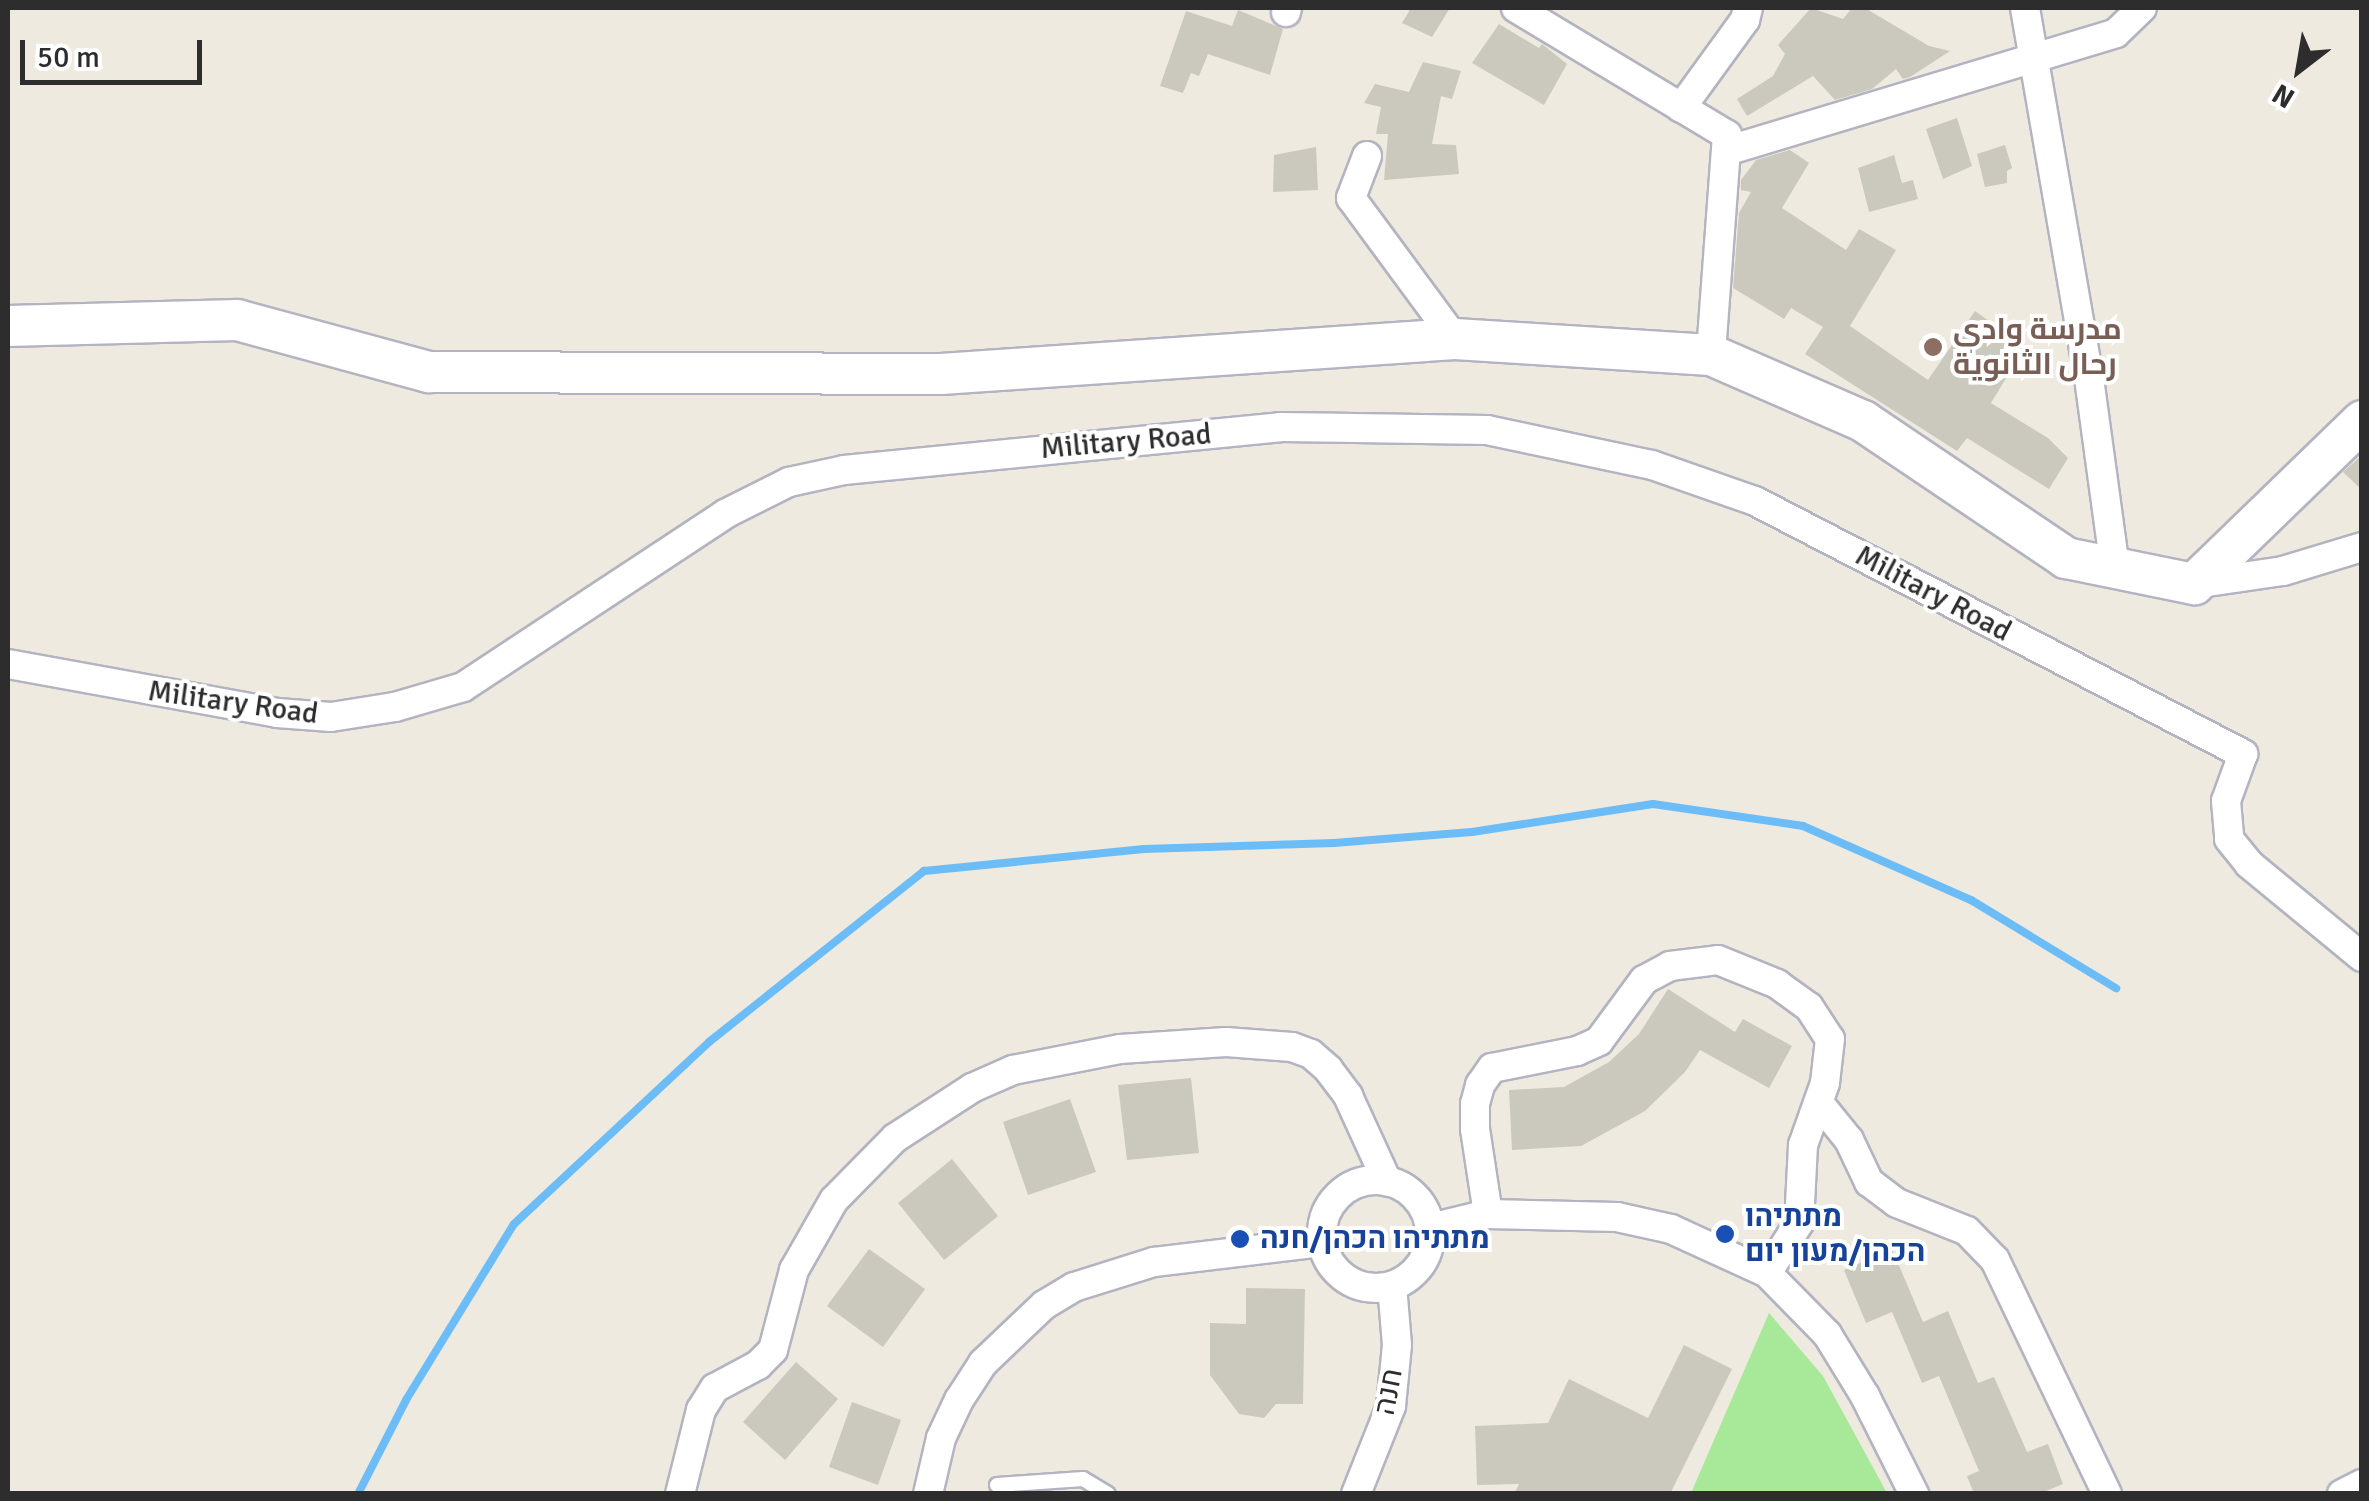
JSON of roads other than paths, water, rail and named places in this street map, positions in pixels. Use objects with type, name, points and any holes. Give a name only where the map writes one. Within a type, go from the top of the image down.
[{"type":"street","points":[[1516,8],[1727,135],[1711,355]]},
{"type":"street","points":[[1681,108],[1745,20],[1748,8]]},
{"type":"street","points":[[2025,8],[2088,371],[2116,568]]},
{"type":"street","points":[[1726,151],[2116,33],[2142,8]]},
{"type":"street","points":[[1367,156],[1352,198],[1455,339]]},
{"type":"street","points":[[8,326],[236,320],[430,372],[942,374],[1455,339],[1711,355],[1863,421],[2066,558],[2194,584],[2283,571],[2362,547]]},
{"type":"street","points":[[2194,584],[2362,421]]},
{"type":"street","name":"Military Road","points":[[8,664],[192,702],[277,713],[332,716],[395,708],[464,686],[724,514],[789,482],[844,470],[1280,427],[1487,430],[1652,465],[1754,501],[2243,754],[2226,801],[2229,840],[2249,864],[2362,957]]},
{"type":"street","points":[[1488,1214],[1474,1129],[1480,1085],[1492,1068],[1577,1052],[1598,1041],[1644,980],[1670,966],[1718,960],[1778,984],[1808,1006],[1830,1039],[1831,1058],[1804,1144],[1800,1223],[1767,1273]]},
{"type":"street","points":[[680,1494],[701,1410],[714,1388],[758,1365],[774,1350],[794,1270],[834,1200],[895,1138],[986,1082],[1027,1066],[1120,1049],[1226,1042],[1292,1047],[1328,1068],[1348,1096],[1388,1181]]},
{"type":"street","points":[[1818,1104],[1848,1140],[1868,1182],[1896,1203],[1967,1231],[1995,1260],[2107,1494]]},
{"type":"street","points":[[1388,1181],[1408,1190],[1424,1210],[1430,1228],[1422,1263],[1392,1286],[1358,1285],[1341,1276],[1328,1260],[1322,1242],[1324,1219],[1332,1202],[1353,1185],[1388,1181]]},
{"type":"street","points":[[1430,1228],[1488,1214],[1617,1217],[1671,1229],[1725,1250],[1767,1273],[1827,1334],[1865,1396],[1914,1494]]},
{"type":"street","points":[[928,1494],[940,1438],[959,1400],[983,1363],[1044,1305],[1074,1287],[1154,1262],[1322,1242]]},
{"type":"street","name":"חנה","points":[[1356,1494],[1392,1406],[1397,1345],[1392,1286]]},
{"type":"lane","points":[[997,1485],[1082,1479],[1108,1494]]},
{"type":"waterway","points":[[358,1494],[406,1400],[514,1224],[709,1042],[924,871],[1144,849],[1334,843],[1472,832],[1653,804],[1803,826],[1971,900],[2116,988]]},
{"type":"place","name":"مدرسة وادي رحال الثانوية","points":[[1933,347]]},
{"type":"place","name":"מתתיהו הכהן/מעון יום","points":[[1725,1234]]},
{"type":"place","name":"מתתיהו הכהן/חנה","points":[[1240,1239]]}]
